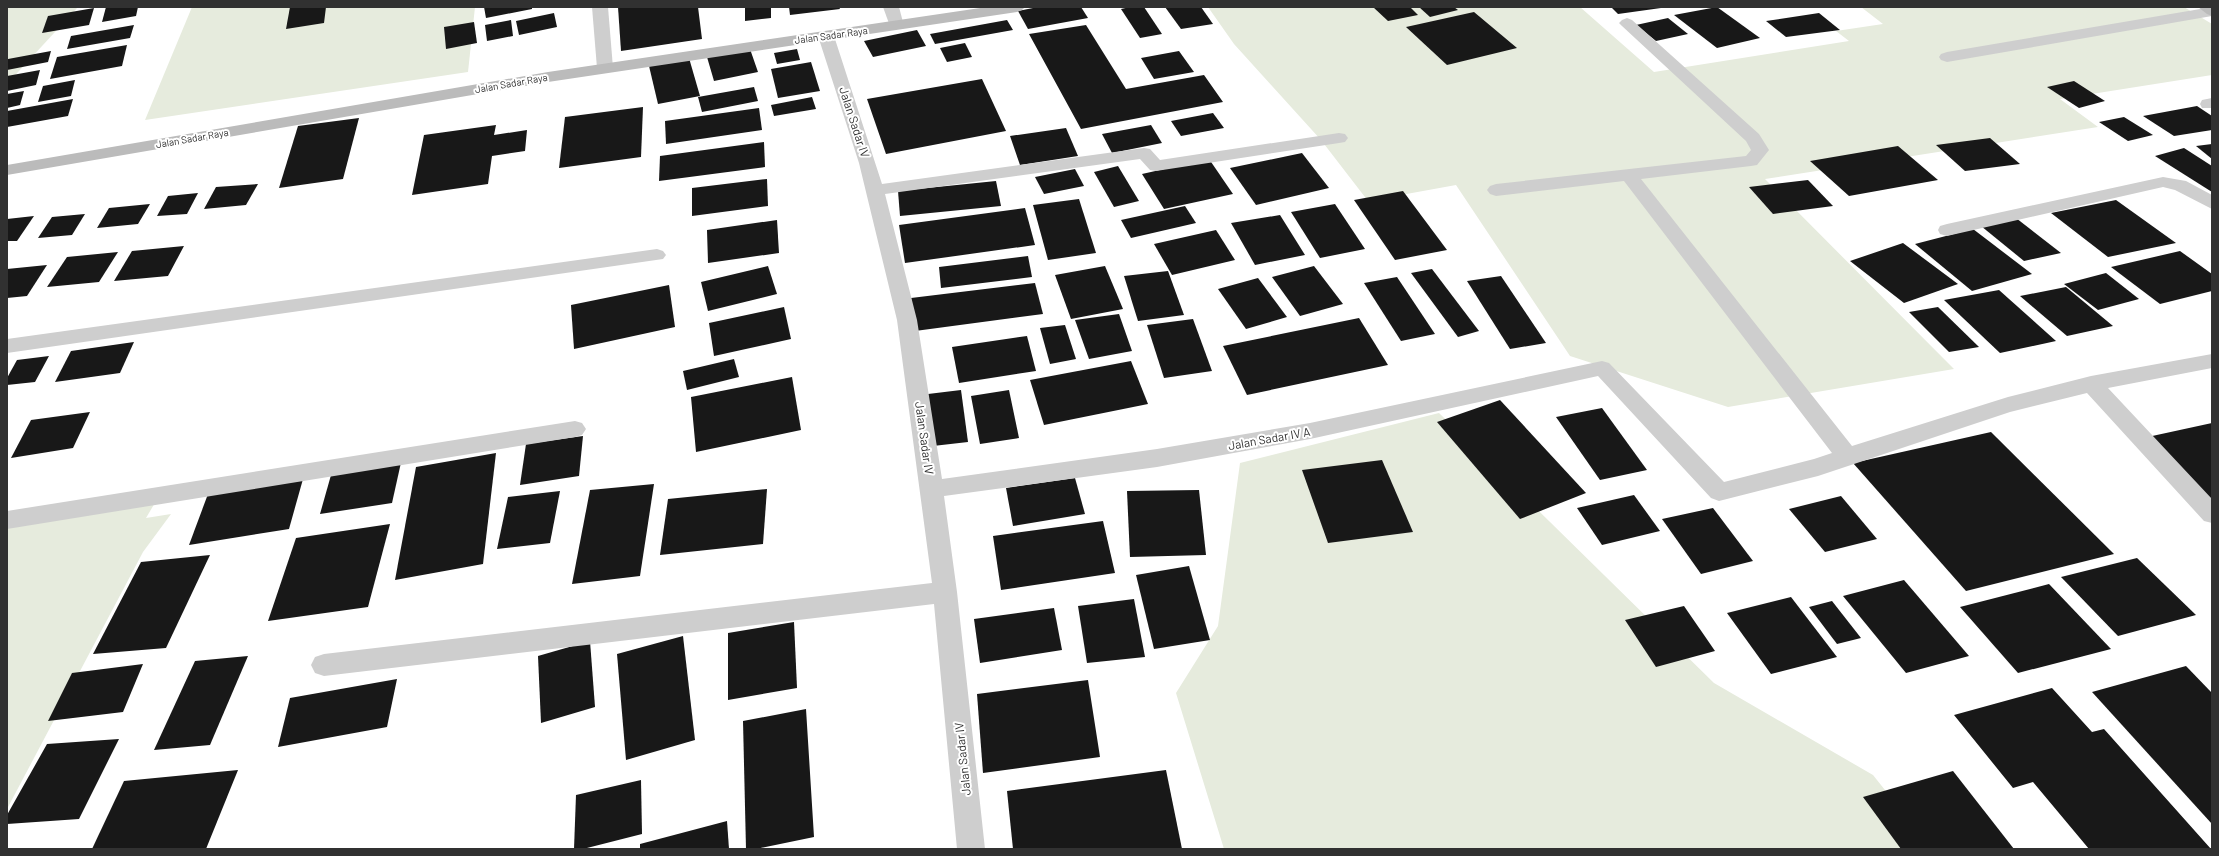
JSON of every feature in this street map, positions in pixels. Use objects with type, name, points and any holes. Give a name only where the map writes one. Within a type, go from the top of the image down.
[{"type":"street","points":[[600,7],[605,68]]},
{"type":"street","points":[[891,7],[896,26]]},
{"type":"street","name":"Jalan Sadar Raya","points":[[7,170],[605,68],[1017,7]]},
{"type":"street","points":[[2206,7],[2212,11]]},
{"type":"street","points":[[1947,57],[2212,11]]},
{"type":"street","points":[[1496,190],[1751,162],[1760,150],[1753,138],[1627,23]]},
{"type":"street","name":"Jalan Sadar IV","points":[[826,36],[868,163],[907,320],[932,489],[945,592],[971,849]]},
{"type":"street","points":[[875,190],[1144,153],[1156,166],[1339,138]]},
{"type":"street","points":[[1629,175],[1847,456],[2008,405],[2091,384],[2212,361]]},
{"type":"street","points":[[1947,230],[2163,182],[2180,185],[2212,203]]},
{"type":"street","name":"Jalan Sadar IV A","points":[[932,489],[1157,458],[1310,432],[1602,368],[1719,492],[1818,467],[1847,456]]},
{"type":"street","points":[[2091,384],[2212,514]]},
{"type":"street","points":[[324,665],[945,592]]},
{"type":"lane","points":[[7,346],[657,255]]},
{"type":"lane","points":[[7,520],[576,429]]},
{"type":"shaded area","points":[[7,7],[78,7],[7,84]]},
{"type":"shaded area","points":[[192,7],[475,7],[468,72],[145,120]]},
{"type":"shaded area","points":[[1208,7],[1580,7],[1654,72],[1849,41],[1836,31],[1883,24],[1861,7],[2184,7],[2212,24],[2212,75],[2060,99],[2098,127],[1765,179],[1954,369],[1728,407],[1570,356],[1456,185],[1368,201],[1321,140],[1234,44]]},
{"type":"shaded area","points":[[1439,413],[1714,683],[1873,775],[1932,849],[1224,849],[1176,693],[1218,626],[1240,463]]},
{"type":"shaded area","points":[[156,501],[146,518],[171,514],[143,552],[7,809],[7,527]]},
{"type":"building","points":[[106,7],[138,7],[136,16],[102,22]]},
{"type":"building","points":[[290,7],[326,7],[324,23],[286,29]]},
{"type":"building","points":[[484,7],[532,7],[532,9],[486,18]]},
{"type":"building","points":[[618,7],[698,7],[702,39],[621,51]]},
{"type":"building","points":[[745,7],[771,7],[771,18],[745,21]]},
{"type":"building","points":[[789,7],[839,7],[840,9],[790,15]]},
{"type":"building","points":[[1038,7],[1081,7],[1088,18],[1028,29],[1018,11]]},
{"type":"building","points":[[1130,7],[1144,7],[1162,34],[1140,38],[1121,9]]},
{"type":"building","points":[[1165,7],[1201,7],[1213,24],[1181,29]]},
{"type":"building","points":[[1373,7],[1410,7],[1418,15],[1388,21]]},
{"type":"building","points":[[1419,7],[1454,7],[1458,10],[1430,17]]},
{"type":"building","points":[[1611,7],[1661,7],[1661,8],[1618,14]]},
{"type":"building","points":[[1717,7],[1760,38],[1717,48],[1674,15]]},
{"type":"building","points":[[94,8],[89,25],[42,33],[48,16]]},
{"type":"building","points":[[1474,12],[1517,48],[1447,65],[1406,27]]},
{"type":"building","points":[[554,13],[557,27],[519,35],[516,21]]},
{"type":"building","points":[[1819,13],[1840,30],[1786,37],[1766,21]]},
{"type":"building","points":[[1668,18],[1688,34],[1656,41],[1636,25]]},
{"type":"building","points":[[511,20],[513,36],[487,41],[485,25]]},
{"type":"building","points":[[1007,20],[1013,30],[935,44],[930,34]]},
{"type":"building","points":[[474,22],[477,43],[446,49],[444,27]]},
{"type":"building","points":[[134,25],[130,38],[67,49],[71,36]]},
{"type":"building","points":[[1086,25],[1126,89],[1204,75],[1223,102],[1081,129],[1029,34]]},
{"type":"building","points":[[917,30],[926,46],[873,57],[864,41]]},
{"type":"building","points":[[965,43],[972,57],[947,62],[940,48]]},
{"type":"building","points":[[127,45],[122,66],[50,79],[57,57]]},
{"type":"building","points":[[750,49],[758,72],[714,81],[707,57]]},
{"type":"building","points":[[797,49],[800,60],[777,64],[774,53]]},
{"type":"building","points":[[51,51],[48,62],[7,70],[8,59]]},
{"type":"building","points":[[1179,51],[1194,72],[1154,79],[1141,58]]},
{"type":"building","points":[[689,58],[700,96],[658,104],[649,66]]},
{"type":"building","points":[[811,62],[820,91],[778,98],[771,69]]},
{"type":"building","points":[[40,70],[36,85],[7,91],[7,76]]},
{"type":"building","points":[[982,79],[1006,131],[886,154],[867,99]]},
{"type":"building","points":[[75,80],[71,96],[38,102],[43,86]]},
{"type":"building","points":[[2074,81],[2105,101],[2079,108],[2047,87]]},
{"type":"building","points":[[754,87],[758,101],[702,112],[698,97]]},
{"type":"building","points":[[24,91],[20,105],[7,108],[7,94]]},
{"type":"building","points":[[812,97],[816,109],[774,116],[771,105]]},
{"type":"building","points":[[73,99],[68,116],[7,127],[7,111]]},
{"type":"building","points":[[2197,106],[2212,116],[2212,130],[2174,136],[2143,116]]},
{"type":"building","points":[[643,107],[641,157],[559,168],[565,117]]},
{"type":"building","points":[[759,108],[762,130],[666,144],[665,121]]},
{"type":"building","points":[[1213,113],[1224,128],[1181,136],[1171,121]]},
{"type":"building","points":[[2124,117],[2153,135],[2128,141],[2099,122]]},
{"type":"building","points":[[359,118],[343,179],[279,188],[298,126]]},
{"type":"building","points":[[496,125],[494,135],[527,130],[525,151],[492,156],[488,184],[412,195],[424,135]]},
{"type":"building","points":[[1151,125],[1162,143],[1112,153],[1102,134]]},
{"type":"building","points":[[1066,128],[1078,156],[1020,165],[1010,136]]},
{"type":"building","points":[[1990,138],[2020,164],[1965,171],[1936,145]]},
{"type":"building","points":[[764,142],[765,167],[659,181],[660,156]]},
{"type":"building","points":[[2212,144],[2212,159],[2196,146]]},
{"type":"building","points":[[1898,146],[1938,180],[1849,196],[1810,161]]},
{"type":"building","points":[[2184,148],[2212,166],[2212,192],[2155,156]]},
{"type":"building","points":[[1302,153],[1329,188],[1256,205],[1230,168]]},
{"type":"building","points":[[1209,159],[1233,194],[1164,209],[1142,174]]},
{"type":"building","points":[[1118,166],[1139,201],[1114,207],[1094,172]]},
{"type":"building","points":[[1075,169],[1084,186],[1044,194],[1035,177]]},
{"type":"building","points":[[767,179],[768,206],[692,216],[692,188]]},
{"type":"building","points":[[1808,180],[1833,206],[1773,214],[1749,187]]},
{"type":"building","points":[[996,181],[1001,206],[900,216],[898,191]]},
{"type":"building","points":[[258,184],[246,205],[204,209],[216,187]]},
{"type":"building","points":[[1403,191],[1447,250],[1395,260],[1354,200]]},
{"type":"building","points":[[198,193],[187,214],[157,216],[168,196]]},
{"type":"building","points":[[1079,199],[1096,253],[1048,260],[1033,205]]},
{"type":"building","points":[[2116,200],[2176,243],[2108,257],[2051,213]]},
{"type":"building","points":[[150,204],[138,224],[97,228],[109,208]]},
{"type":"building","points":[[1335,204],[1365,249],[1320,258],[1291,212]]},
{"type":"building","points":[[1185,206],[1196,223],[1131,238],[1121,220]]},
{"type":"building","points":[[1025,208],[1035,245],[905,263],[899,225]]},
{"type":"building","points":[[85,214],[72,235],[38,238],[52,217]]},
{"type":"building","points":[[1280,215],[1305,255],[1255,265],[1231,223]]},
{"type":"building","points":[[34,216],[17,241],[7,241],[7,219]]},
{"type":"building","points":[[2016,218],[2061,253],[2024,261],[1981,226]]},
{"type":"building","points":[[777,220],[779,253],[708,263],[707,230]]},
{"type":"building","points":[[1973,229],[2032,274],[1972,291],[1915,244]]},
{"type":"building","points":[[1216,230],[1235,260],[1172,275],[1154,244]]},
{"type":"building","points":[[1903,243],[1958,284],[1904,303],[1850,261]]},
{"type":"building","points":[[184,246],[168,276],[114,281],[132,251]]},
{"type":"building","points":[[2180,251],[2212,274],[2212,291],[2160,304],[2111,267]]},
{"type":"building","points":[[118,252],[99,282],[47,287],[67,257]]},
{"type":"building","points":[[1028,256],[1032,277],[941,288],[939,267]]},
{"type":"building","points":[[47,265],[27,296],[7,298],[7,269]]},
{"type":"building","points":[[768,266],[777,294],[708,311],[701,282]]},
{"type":"building","points":[[1105,266],[1123,309],[1071,319],[1055,275]]},
{"type":"building","points":[[1314,266],[1343,304],[1300,316],[1272,277]]},
{"type":"building","points":[[1432,269],[1479,331],[1458,337],[1411,273]]},
{"type":"building","points":[[1168,271],[1184,315],[1138,321],[1124,276]]},
{"type":"building","points":[[2106,273],[2139,299],[2098,310],[2064,284]]},
{"type":"building","points":[[1501,276],[1546,343],[1510,349],[1467,281]]},
{"type":"building","points":[[1397,277],[1435,334],[1401,341],[1364,283]]},
{"type":"building","points":[[1258,278],[1287,317],[1246,329],[1218,289]]},
{"type":"building","points":[[1035,283],[1043,314],[915,331],[911,298]]},
{"type":"building","points":[[669,285],[675,327],[574,349],[571,305]]},
{"type":"building","points":[[2066,287],[2113,326],[2067,336],[2020,296]]},
{"type":"building","points":[[1999,290],[2056,341],[2000,353],[1944,300]]},
{"type":"building","points":[[784,307],[791,339],[714,356],[709,323]]},
{"type":"building","points":[[1938,307],[1979,347],[1949,352],[1909,312]]},
{"type":"building","points":[[1119,314],[1132,351],[1089,359],[1075,320]]},
{"type":"building","points":[[1359,318],[1388,365],[1247,395],[1223,346]]},
{"type":"building","points":[[1193,319],[1212,371],[1164,378],[1147,325]]},
{"type":"building","points":[[1065,325],[1076,359],[1050,364],[1040,328]]},
{"type":"building","points":[[1027,336],[1036,371],[959,383],[952,347]]},
{"type":"building","points":[[134,342],[120,373],[55,382],[71,351]]},
{"type":"building","points":[[49,356],[35,382],[7,385],[7,378],[17,360]]},
{"type":"building","points":[[734,359],[739,377],[687,390],[683,371]]},
{"type":"building","points":[[1131,361],[1148,404],[1044,425],[1030,380]]},
{"type":"building","points":[[792,377],[801,430],[696,452],[691,397]]},
{"type":"building","points":[[961,390],[968,442],[933,446],[928,394]]},
{"type":"building","points":[[1009,390],[1019,438],[980,444],[971,396]]},
{"type":"building","points":[[1500,400],[1586,493],[1520,519],[1437,422]]},
{"type":"building","points":[[1602,408],[1647,470],[1600,480],[1556,417]]},
{"type":"building","points":[[90,412],[73,448],[11,458],[31,420]]},
{"type":"building","points":[[2212,423],[2212,501],[2143,438]]},
{"type":"building","points":[[1991,432],[2114,554],[1966,591],[1853,463]]},
{"type":"building","points":[[583,436],[579,476],[520,485],[526,444]]},
{"type":"building","points":[[496,453],[483,564],[395,580],[416,467]]},
{"type":"building","points":[[402,458],[392,503],[320,514],[333,468]]},
{"type":"building","points":[[1382,460],[1413,532],[1328,543],[1302,470]]},
{"type":"building","points":[[1075,478],[1085,514],[1013,526],[1006,488]]},
{"type":"building","points":[[303,479],[289,529],[189,545],[208,494]]},
{"type":"building","points":[[654,484],[640,576],[572,584],[590,490]]},
{"type":"building","points":[[767,489],[763,544],[660,555],[668,499]]},
{"type":"building","points":[[1199,490],[1206,555],[1130,557],[1127,491]]},
{"type":"building","points":[[560,491],[550,543],[497,549],[508,497]]},
{"type":"building","points":[[1634,495],[1660,531],[1602,545],[1577,508]]},
{"type":"building","points":[[1841,496],[1877,539],[1825,552],[1789,509]]},
{"type":"building","points":[[1713,508],[1753,561],[1701,574],[1662,519]]},
{"type":"building","points":[[1103,521],[1115,573],[1001,590],[993,536]]},
{"type":"building","points":[[390,524],[368,607],[268,621],[296,538]]},
{"type":"building","points":[[210,555],[166,648],[93,654],[141,562]]},
{"type":"building","points":[[2137,558],[2196,615],[2118,636],[2061,577]]},
{"type":"building","points":[[1189,566],[1210,640],[1154,649],[1136,575]]},
{"type":"building","points":[[1904,580],[1969,656],[1906,673],[1843,596]]},
{"type":"building","points":[[2049,584],[2111,649],[2018,673],[1960,607]]},
{"type":"building","points":[[1791,597],[1837,657],[1771,674],[1727,613]]},
{"type":"building","points":[[1134,599],[1145,657],[1087,663],[1078,606]]},
{"type":"building","points":[[1832,601],[1861,638],[1837,644],[1809,607]]},
{"type":"building","points":[[1684,606],[1715,651],[1656,667],[1625,620]]},
{"type":"building","points":[[1054,608],[1062,650],[980,663],[974,619]]},
{"type":"building","points":[[794,622],[797,688],[728,700],[728,633]]},
{"type":"building","points":[[683,636],[695,740],[626,760],[617,654]]},
{"type":"building","points":[[590,641],[595,707],[541,723],[538,656]]},
{"type":"building","points":[[248,656],[210,745],[154,750],[195,661]]},
{"type":"building","points":[[143,664],[123,712],[48,721],[72,673]]},
{"type":"building","points":[[2186,666],[2212,693],[2212,824],[2092,692]]},
{"type":"building","points":[[397,679],[387,727],[278,747],[290,698]]},
{"type":"building","points":[[1088,680],[1100,757],[983,773],[977,694]]},
{"type":"building","points":[[2052,688],[2092,732],[2104,729],[2211,849],[2089,849],[2033,782],[2013,788],[1954,715]]},
{"type":"building","points":[[806,709],[814,837],[756,849],[746,849],[743,721]]},
{"type":"building","points":[[119,739],[79,819],[7,824],[7,815],[47,744]]},
{"type":"building","points":[[238,770],[206,849],[92,849],[124,781]]},
{"type":"building","points":[[1166,770],[1182,849],[1013,849],[1007,791]]},
{"type":"building","points":[[1953,771],[2014,849],[1901,849],[1863,797]]},
{"type":"building","points":[[641,780],[642,834],[583,849],[574,849],[576,795]]},
{"type":"building","points":[[727,821],[729,849],[640,849],[640,844]]}]
